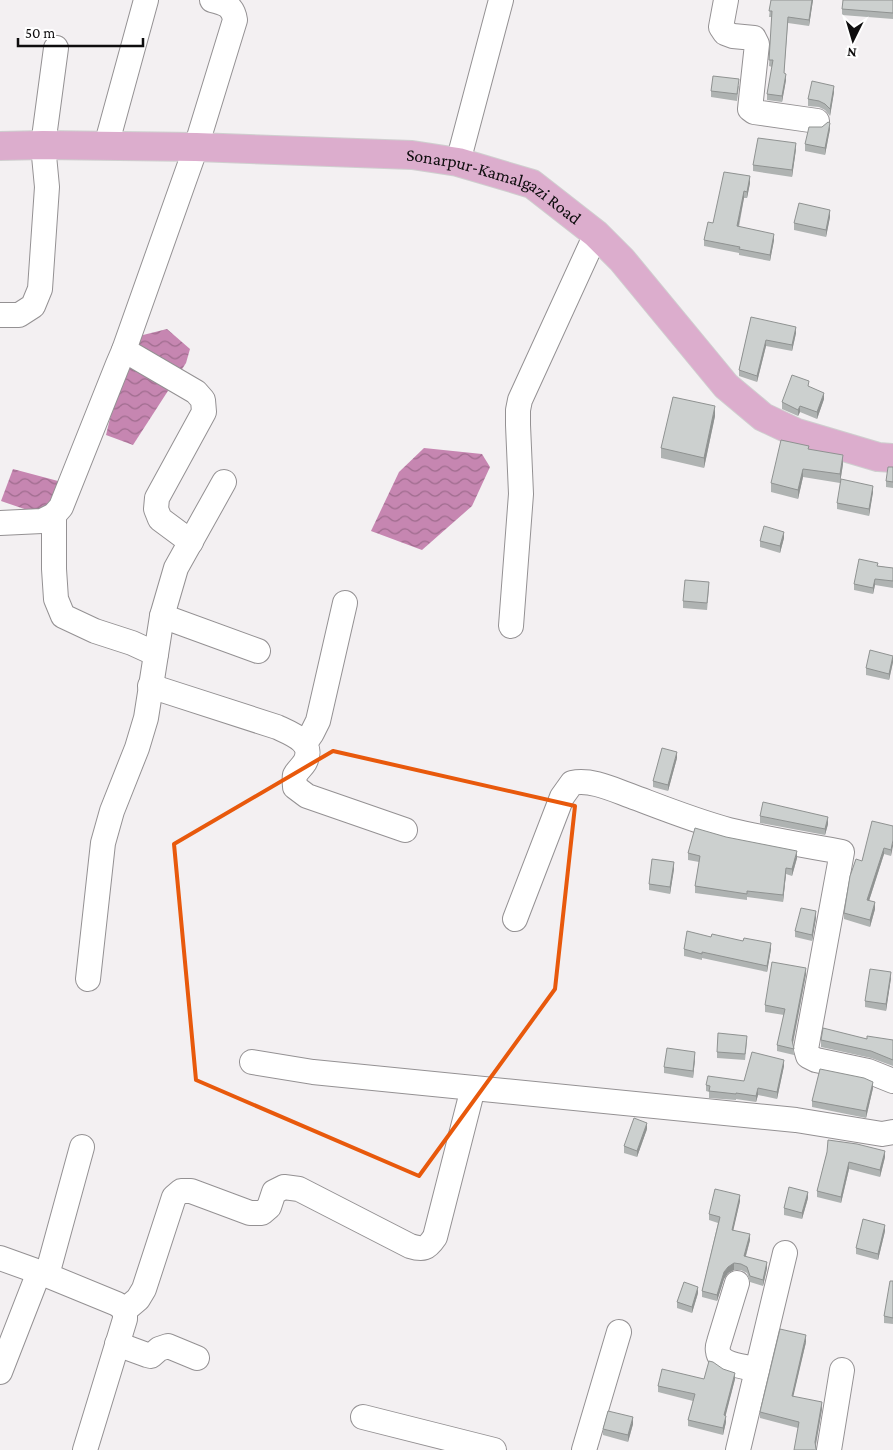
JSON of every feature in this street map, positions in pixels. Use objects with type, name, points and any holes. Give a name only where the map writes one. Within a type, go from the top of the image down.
[{"type":"main road","name":"Sonarpur-Kamalgazi Road","points":[[0,146],[196,147],[412,155],[458,162],[532,184],[596,234],[627,265],[726,386],[763,417],[796,433],[878,457],[893,458]]},
{"type":"street","points":[[106,146],[146,0]]},
{"type":"street","points":[[0,523],[42,521],[54,515],[61,506],[124,350],[196,147],[235,20],[234,12],[229,6],[212,0]]},
{"type":"street","points":[[458,162],[500,0]]},
{"type":"street","points":[[726,0],[721,27],[725,33],[733,36],[754,38],[757,44],[750,109],[754,112],[817,121]]},
{"type":"street","points":[[0,315],[19,315],[33,306],[40,289],[47,187],[43,145],[56,48]]},
{"type":"street","points":[[512,626],[521,494],[518,425],[520,400],[596,234]]},
{"type":"street","points":[[124,350],[196,392],[204,400],[204,412],[157,498],[156,509],[160,519],[190,542]]},
{"type":"street","points":[[88,979],[103,843],[112,811],[137,748],[146,718],[162,616],[176,568],[224,482]]},
{"type":"street","points":[[54,515],[56,599],[63,616],[95,631],[132,643],[156,654]]},
{"type":"street","points":[[305,743],[318,721],[345,604]]},
{"type":"street","points":[[162,616],[258,651]]},
{"type":"street","points":[[150,686],[277,727],[296,736],[305,743],[307,753],[305,762],[295,776],[295,787],[306,796],[405,830]]},
{"type":"street","points":[[515,919],[562,797],[572,784],[580,782],[591,782],[682,816],[730,830],[842,852],[806,1049],[808,1056],[816,1060],[868,1071],[893,1081]]},
{"type":"street","points":[[252,1062],[313,1072],[796,1120],[882,1134],[893,1132]]},
{"type":"street","points":[[85,1450],[125,1319],[125,1310],[138,1299],[144,1289],[174,1197],[181,1191],[191,1190],[250,1213],[262,1214],[268,1207],[274,1192],[284,1187],[299,1189],[410,1246],[421,1249],[430,1246],[435,1237],[473,1088]]},
{"type":"street","points":[[0,1372],[43,1274],[82,1147]]},
{"type":"street","points":[[738,1450],[785,1253]]},
{"type":"street","points":[[0,1258],[117,1304],[125,1310]]},
{"type":"street","points":[[738,1283],[719,1342],[718,1352],[722,1360],[757,1369]]},
{"type":"street","points":[[584,1450],[619,1332]]},
{"type":"street","points":[[117,1344],[152,1356],[159,1349],[168,1346],[197,1358]]},
{"type":"street","points":[[829,1450],[842,1370]]},
{"type":"street","points":[[362,1417],[494,1450]]},
{"type":"highlighted area","points":[[333,751],[575,806],[555,989],[419,1176],[196,1080],[174,844]]},
{"type":"water","points":[[167,329],[190,349],[186,363],[133,445],[106,435],[113,406],[139,336]]},
{"type":"water","points":[[424,448],[482,454],[490,467],[472,506],[422,550],[371,531],[399,472]]},
{"type":"water","points":[[13,469],[58,481],[54,505],[39,514],[1,501]]},
{"type":"building","points":[[771,0],[812,0],[809,20],[788,17],[784,73],[786,74],[782,96],[767,94],[773,60],[769,60],[772,11],[769,11]]},
{"type":"building","points":[[843,0],[893,0],[893,13],[842,9]]},
{"type":"building","points":[[713,76],[739,79],[737,94],[711,91]]},
{"type":"building","points":[[812,81],[834,86],[830,109],[819,101],[808,99]]},
{"type":"building","points":[[828,122],[830,123],[825,148],[805,144],[809,127],[822,127]]},
{"type":"building","points":[[758,138],[796,143],[792,170],[753,165]]},
{"type":"building","points":[[724,172],[750,176],[747,192],[744,191],[737,226],[774,234],[770,255],[704,240],[708,222],[713,223]]},
{"type":"building","points":[[799,203],[830,210],[826,230],[794,223]]},
{"type":"building","points":[[751,317],[796,327],[792,345],[766,340],[757,376],[739,370]]},
{"type":"building","points":[[792,375],[809,381],[808,386],[824,393],[817,412],[800,406],[798,410],[782,402]]},
{"type":"building","points":[[673,397],[715,406],[704,458],[661,448]]},
{"type":"building","points":[[781,440],[809,446],[808,449],[843,455],[840,474],[803,469],[798,490],[771,483]]},
{"type":"building","points":[[888,467],[893,467],[893,482],[886,481]]},
{"type":"building","points":[[841,479],[873,486],[869,509],[837,503]]},
{"type":"building","points":[[764,526],[784,532],[780,546],[760,541]]},
{"type":"building","points":[[859,559],[878,563],[877,566],[893,568],[893,581],[875,579],[873,588],[854,584]]},
{"type":"building","points":[[685,580],[709,582],[707,603],[683,601]]},
{"type":"building","points":[[870,650],[893,656],[889,674],[866,668]]},
{"type":"building","points":[[662,748],[677,752],[668,785],[653,781]]},
{"type":"building","points":[[763,802],[828,817],[825,829],[760,816]]},
{"type":"building","points":[[872,821],[893,826],[893,840],[891,850],[884,848],[867,900],[875,902],[870,920],[844,913],[850,876],[856,859],[862,861]]},
{"type":"building","points":[[695,828],[726,837],[797,851],[792,869],[786,868],[783,895],[747,891],[747,894],[695,886],[700,856],[688,853]]},
{"type":"building","points":[[652,859],[674,862],[670,887],[649,884]]},
{"type":"building","points":[[801,908],[816,911],[812,935],[795,931]]},
{"type":"building","points":[[687,931],[711,937],[712,934],[743,941],[744,938],[771,943],[767,966],[684,949]]},
{"type":"building","points":[[772,962],[806,968],[792,1040],[794,1049],[777,1045],[785,1009],[765,1005]]},
{"type":"building","points":[[870,969],[891,972],[886,1004],[865,1001]]},
{"type":"building","points":[[823,1028],[867,1039],[867,1036],[893,1040],[893,1060],[871,1051],[821,1040]]},
{"type":"building","points":[[718,1033],[747,1036],[745,1054],[717,1052]]},
{"type":"building","points":[[667,1048],[695,1052],[693,1071],[664,1067]]},
{"type":"building","points":[[752,1052],[784,1060],[777,1092],[758,1088],[756,1096],[709,1091],[710,1086],[706,1085],[708,1076],[744,1081]]},
{"type":"building","points":[[820,1069],[864,1078],[873,1082],[866,1111],[812,1101]]},
{"type":"building","points":[[634,1118],[647,1123],[637,1151],[624,1146]]},
{"type":"building","points":[[828,1140],[857,1144],[885,1151],[880,1170],[849,1162],[841,1197],[817,1191],[827,1152]]},
{"type":"building","points":[[789,1187],[808,1192],[802,1213],[784,1208]]},
{"type":"building","points":[[715,1189],[740,1195],[732,1230],[750,1234],[744,1256],[767,1262],[763,1280],[750,1276],[747,1267],[734,1263],[724,1272],[717,1295],[702,1291],[720,1217],[709,1214]]},
{"type":"building","points":[[863,1219],[885,1225],[878,1254],[856,1248]]},
{"type":"building","points":[[890,1281],[893,1281],[893,1318],[884,1316]]},
{"type":"building","points":[[684,1282],[698,1287],[692,1307],[677,1302]]},
{"type":"building","points":[[780,1329],[806,1335],[792,1396],[822,1402],[815,1442],[817,1450],[794,1450],[799,1422],[760,1412]]},
{"type":"building","points":[[709,1361],[735,1373],[724,1415],[726,1416],[723,1428],[688,1420],[695,1394],[658,1386],[662,1369],[704,1379]]},
{"type":"building","points":[[608,1411],[633,1417],[628,1435],[603,1429]]}]
